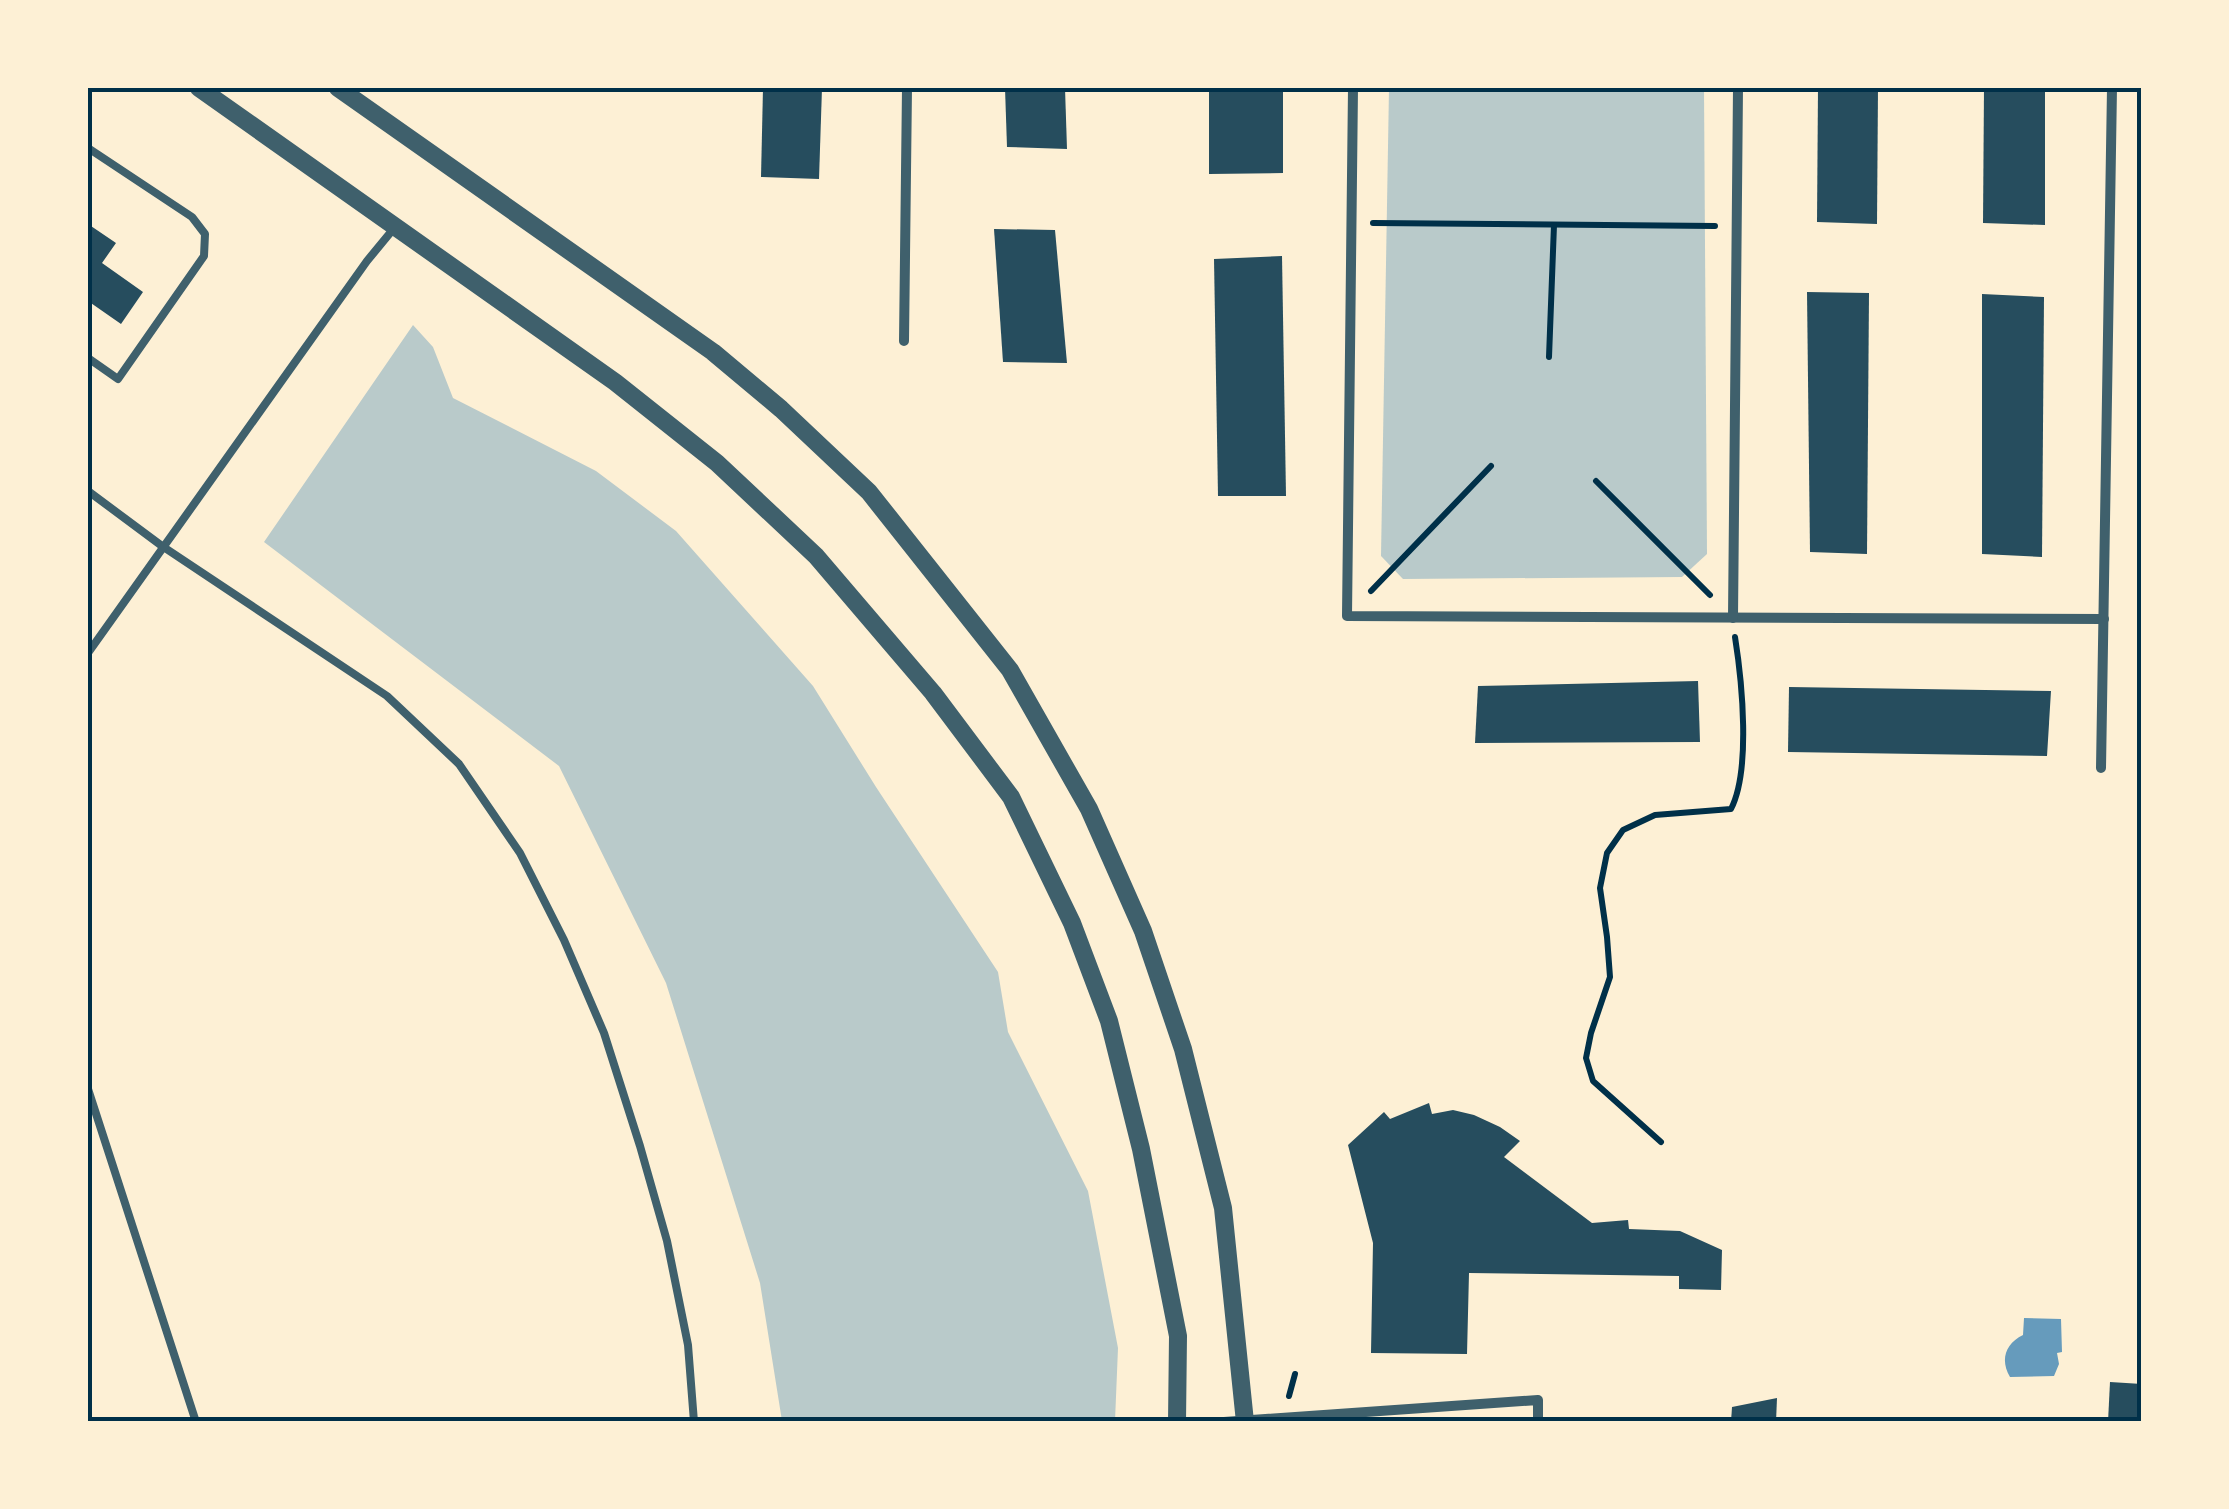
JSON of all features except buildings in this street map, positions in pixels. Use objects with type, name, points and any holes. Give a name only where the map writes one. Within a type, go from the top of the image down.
[{"type":"street","points":[[199,88],[614,382],[717,462],[816,556],[933,693],[1011,797],[1072,923],[1109,1020],[1141,1149],[1178,1336],[1177,1422]]},
{"type":"street","points":[[338,88],[714,352],[781,409],[869,492],[1010,670],[1089,809],[1144,932],[1184,1049],[1223,1208],[1246,1421]]},
{"type":"street","points":[[904,342],[908,88]]},
{"type":"street","points":[[1353,88],[1348,616],[2104,619]]},
{"type":"street","points":[[1733,618],[1738,88]]},
{"type":"street","points":[[2101,768],[2112,88]]},
{"type":"street","points":[[1224,1422],[1538,1400],[1538,1422]]},
{"type":"lane","points":[[88,148],[192,216],[205,234],[204,256],[118,379],[88,358]]},
{"type":"lane","points":[[88,653],[355,277],[395,227]]},
{"type":"lane","points":[[88,491],[162,546],[387,696],[459,764],[520,852],[604,1033],[640,1146],[688,1345],[694,1422]]},
{"type":"lane","points":[[88,1089],[196,1422]]},
{"type":"path","points":[[1352,223],[1736,226]]},
{"type":"path","points":[[1549,357],[1554,225]]},
{"type":"path","points":[[1348,616],[1492,466]]},
{"type":"path","points":[[1596,481],[1733,618],[1740,671],[1743,727],[1738,796],[1731,809],[1655,815],[1623,830],[1607,853],[1600,888],[1610,977],[1586,1058],[1592,1080],[1660,1142]]},
{"type":"path","points":[[1287,1404],[1295,1374]]},
{"type":"shaded area","points":[[1389,88],[1704,88],[1707,554],[1682,577],[1403,579],[1381,556]]},
{"type":"shaded area","points":[[413,325],[433,347],[453,398],[596,471],[676,531],[813,686],[998,972],[1008,1032],[1088,1191],[1118,1348],[1115,1421],[782,1421],[760,1283],[666,983],[559,766],[264,542]]},
{"type":"water","points":[[2024,1318],[2061,1319],[2062,1352],[2057,1353],[2059,1364],[2054,1376],[2010,1377],[2006,1353],[2023,1335]]}]
